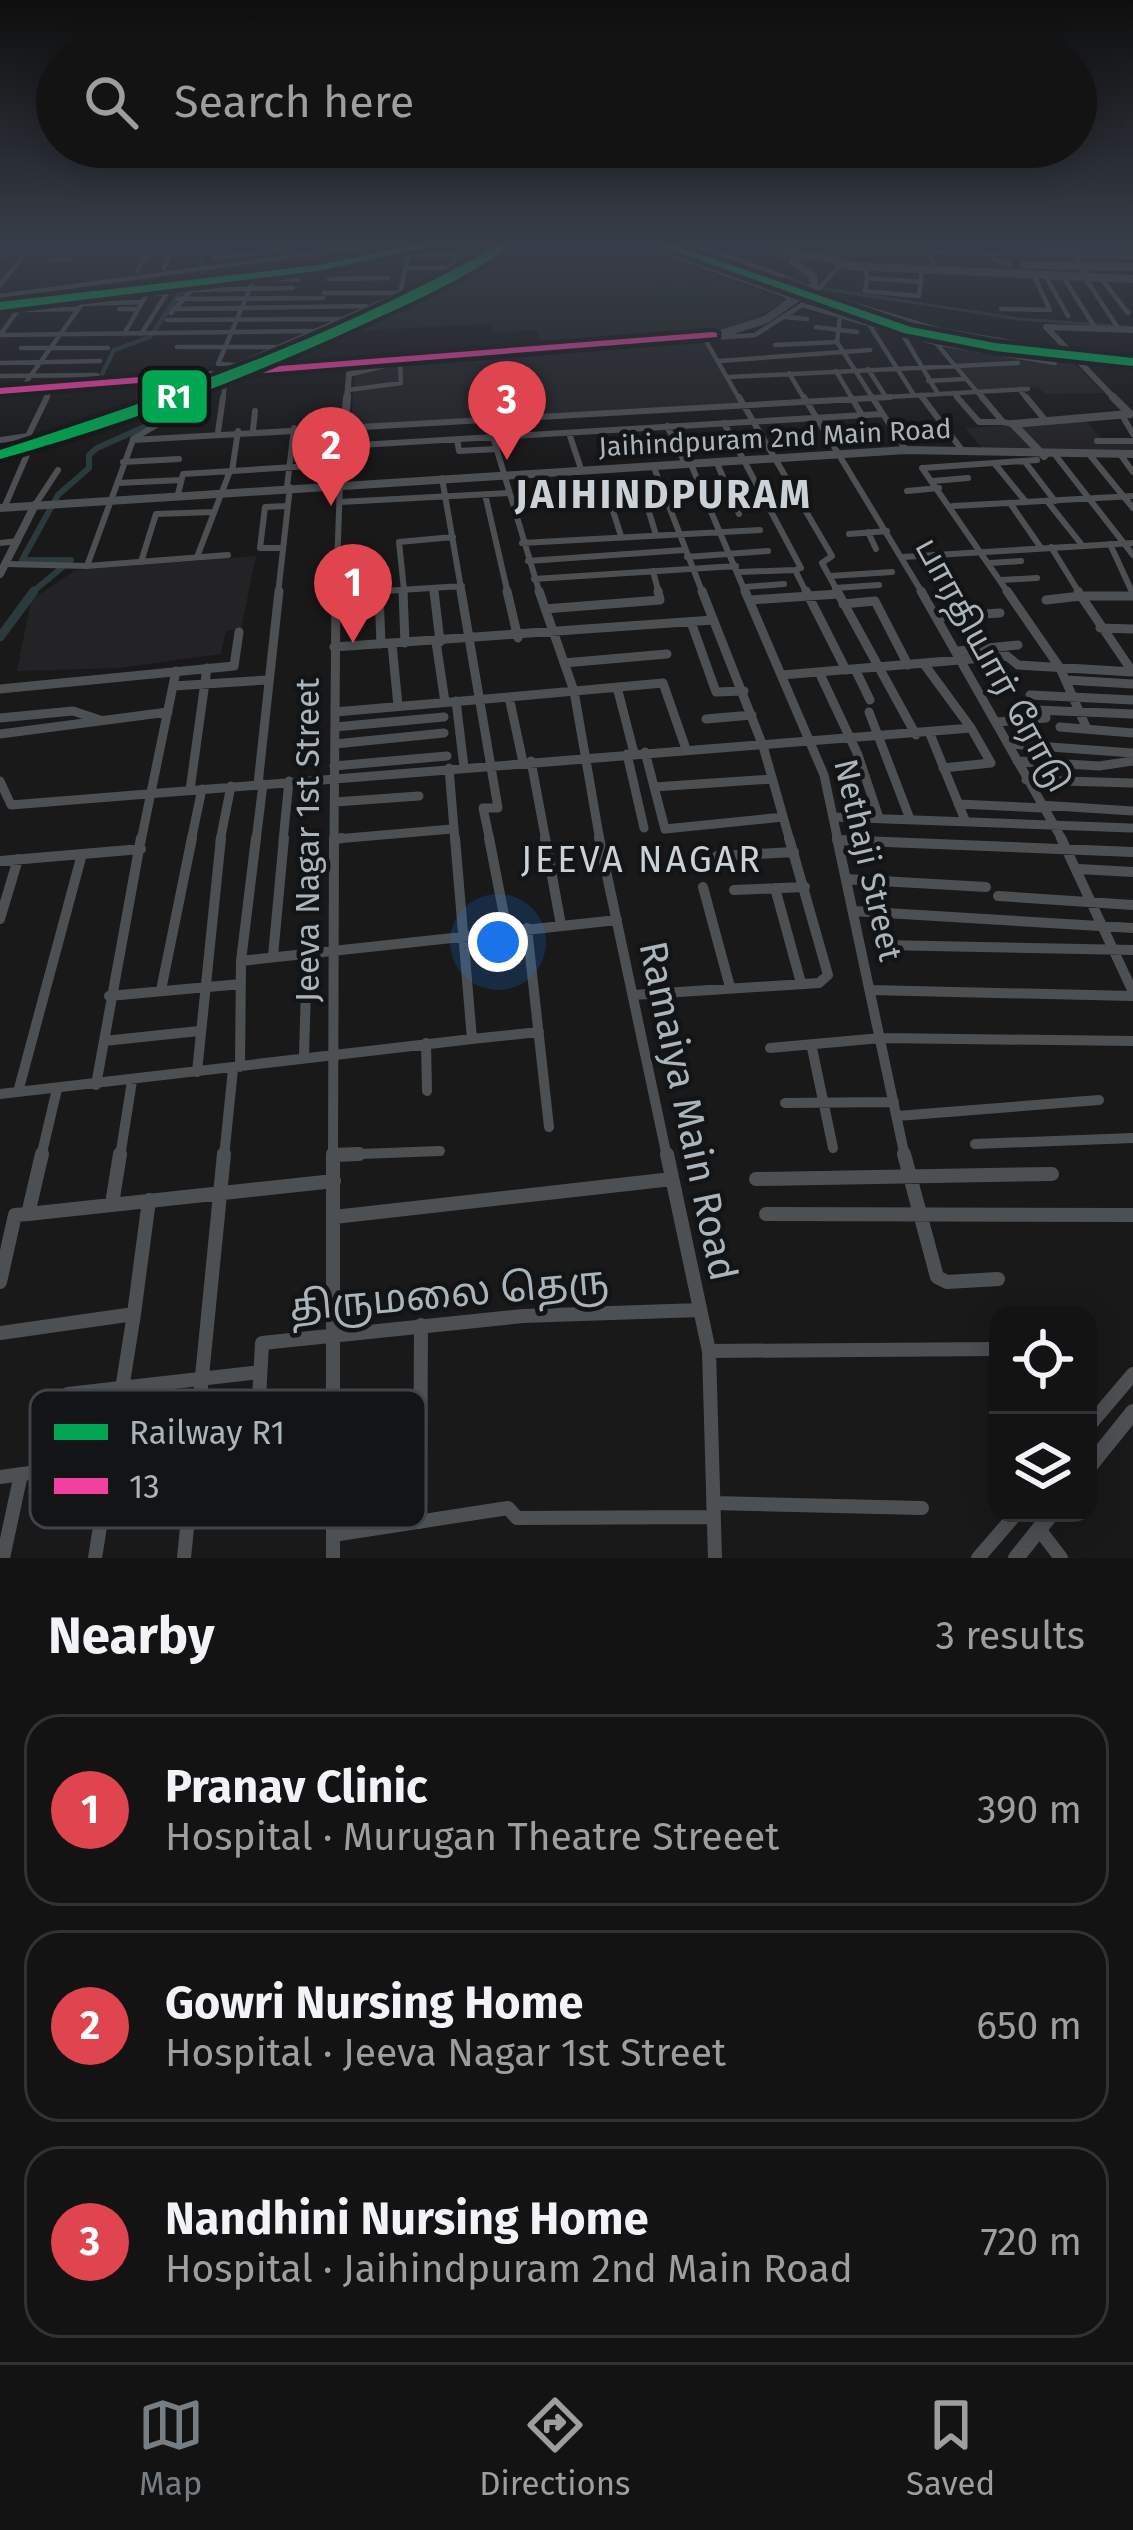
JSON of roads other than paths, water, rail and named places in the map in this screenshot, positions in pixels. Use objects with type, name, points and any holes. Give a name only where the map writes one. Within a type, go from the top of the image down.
[{"type":"main road","points":[[0,392],[712,337],[767,319]]},
{"type":"street","points":[[20,391],[71,319]]},
{"type":"street","points":[[96,379],[108,348],[127,334],[134,319]]},
{"type":"street","points":[[152,334],[157,319]]},
{"type":"street","points":[[152,334],[166,320],[345,319]]},
{"type":"street","points":[[0,376],[96,379],[218,372],[345,319]]},
{"type":"street","points":[[649,341],[746,326],[758,319]]},
{"type":"street","points":[[781,319],[763,333],[712,337],[718,361],[832,556],[822,563],[916,735]]},
{"type":"street","points":[[800,319],[807,320]]},
{"type":"street","points":[[839,319],[837,342],[906,450]]},
{"type":"street","points":[[846,319],[936,344],[1055,363]]},
{"type":"street","points":[[906,319],[940,330],[1016,343]]},
{"type":"street","points":[[1091,319],[1094,324]]},
{"type":"street","points":[[225,366],[217,361],[235,320]]},
{"type":"street","points":[[1097,440],[1133,434],[1129,416],[1046,327],[1094,324],[1124,329]]},
{"type":"street","points":[[870,326],[895,368],[962,450]]},
{"type":"street","points":[[816,327],[857,332]]},
{"type":"street","points":[[0,335],[317,331]]},
{"type":"street","name":"பாரதியார் ரோடு","points":[[763,333],[782,356],[998,722],[1078,869],[1133,994]]},
{"type":"street","points":[[32,335],[21,348],[108,348]]},
{"type":"street","points":[[903,335],[938,394]]},
{"type":"street","points":[[775,345],[837,342]]},
{"type":"street","points":[[936,344],[1034,458],[1051,501],[1082,545]]},
{"type":"street","points":[[177,347],[278,347]]},
{"type":"street","points":[[718,361],[870,350]]},
{"type":"street","points":[[1068,354],[1133,360]]},
{"type":"street","points":[[0,458],[247,375],[431,357]]},
{"type":"street","points":[[0,363],[100,361]]},
{"type":"street","points":[[348,390],[401,383],[401,361],[349,374]]},
{"type":"street","points":[[729,377],[954,364],[1078,364]]},
{"type":"street","points":[[334,365],[346,367],[349,374],[340,484]]},
{"type":"street","points":[[868,369],[886,397]]},
{"type":"street","points":[[836,371],[862,415]]},
{"type":"street","points":[[0,440],[28,436],[50,389],[96,379]]},
{"type":"street","points":[[928,380],[966,379]]},
{"type":"street","points":[[218,432],[225,383]]},
{"type":"street","points":[[133,440],[345,424],[1023,389],[1046,421]]},
{"type":"street","points":[[954,393],[979,422],[1129,416]]},
{"type":"street","points":[[87,566],[133,440],[163,421],[174,402]]},
{"type":"street","points":[[253,430],[255,411]]},
{"type":"street","points":[[595,414],[600,430]]},
{"type":"street","points":[[343,446],[882,414]]},
{"type":"street","points":[[428,421],[430,441]]},
{"type":"street","points":[[528,561],[686,554],[736,564],[801,568],[724,423]]},
{"type":"street","name":"Nethaji Street","points":[[668,426],[722,532],[812,743],[833,817],[893,1102],[941,1280],[998,1279]]},
{"type":"street","points":[[202,1390],[294,428]]},
{"type":"street","points":[[197,557],[226,490],[238,431]]},
{"type":"street","points":[[569,433],[581,469]]},
{"type":"street","name":"Ramaiya Main Road","points":[[493,437],[521,543],[574,691],[617,920],[709,1351],[715,1558]]},
{"type":"street","points":[[458,439],[459,452],[496,448]]},
{"type":"street","points":[[920,449],[936,467]]},
{"type":"street","name":"Jaihindpuram 2nd Main Road","points":[[2,508],[920,449],[1034,458],[1133,454]]},
{"type":"street","points":[[2,508],[29,450]]},
{"type":"street","points":[[1088,454],[1129,496],[1133,508]]},
{"type":"street","points":[[1120,454],[1133,472]]},
{"type":"street","points":[[1056,456],[1131,543],[1133,555]]},
{"type":"street","points":[[1034,458],[922,468],[953,506],[1060,668],[1088,729]]},
{"type":"street","points":[[124,462],[178,459]]},
{"type":"street","points":[[716,461],[740,514]]},
{"type":"street","points":[[118,483],[342,464]]},
{"type":"street","points":[[995,464],[1027,502]]},
{"type":"street","points":[[633,995],[824,982],[828,975],[763,746],[653,465]]},
{"type":"street","points":[[3,569],[58,470]]},
{"type":"street","points":[[178,494],[182,477]]},
{"type":"street","points":[[442,478],[498,808],[482,808],[504,915]]},
{"type":"street","points":[[907,491],[968,478]]},
{"type":"street","name":"Jeeva Nagar 1st Street","points":[[334,1390],[338,950],[334,647],[340,484]]},
{"type":"street","points":[[607,492],[621,536]]},
{"type":"street","points":[[643,492],[656,535]]},
{"type":"street","points":[[340,502],[509,493]]},
{"type":"street","points":[[485,494],[518,638]]},
{"type":"street","points":[[953,506],[1129,496]]},
{"type":"street","points":[[1010,503],[1133,672]]},
{"type":"street","points":[[281,548],[260,548],[266,507],[287,506]]},
{"type":"street","points":[[141,562],[156,514],[214,512]]},
{"type":"street","points":[[521,543],[760,530]]},
{"type":"street","points":[[849,534],[887,531]]},
{"type":"street","points":[[868,532],[876,549]]},
{"type":"street","points":[[405,643],[399,542],[453,537]]},
{"type":"street","points":[[0,543],[18,542]]},
{"type":"street","points":[[903,557],[1131,543]]},
{"type":"street","points":[[1046,600],[1133,596],[1110,544]]},
{"type":"street","points":[[534,579],[736,564],[768,551]]},
{"type":"street","points":[[3,569],[228,555]]},
{"type":"street","points":[[990,562],[1021,561]]},
{"type":"street","points":[[795,570],[869,706],[910,819]]},
{"type":"street","points":[[545,609],[660,600],[653,571]]},
{"type":"street","points":[[830,576],[892,572]]},
{"type":"street","points":[[1002,580],[1037,578]]},
{"type":"street","points":[[745,587],[784,584]]},
{"type":"street","points":[[839,595],[879,585]]},
{"type":"street","points":[[337,594],[462,586]]},
{"type":"street","points":[[434,588],[438,642],[464,767]]},
{"type":"street","points":[[379,592],[398,706]]},
{"type":"street","points":[[751,600],[839,595],[875,601],[908,665]]},
{"type":"street","points":[[938,616],[1000,613]]},
{"type":"street","points":[[334,647],[518,638],[713,620]]},
{"type":"street","points":[[691,622],[716,692],[744,691]]},
{"type":"street","points":[[1100,628],[1133,629]]},
{"type":"street","points":[[0,689],[234,666],[239,632]]},
{"type":"street","points":[[782,675],[924,664],[1018,645]]},
{"type":"street","points":[[564,663],[667,655]]},
{"type":"street","points":[[961,656],[1007,656],[1016,665],[1133,672]]},
{"type":"street","points":[[924,664],[991,763],[944,768]]},
{"type":"street","points":[[161,990],[196,789],[207,668]]},
{"type":"street","points":[[96,1085],[109,996],[176,671]]},
{"type":"street","points":[[820,672],[852,740],[879,818]]},
{"type":"street","points":[[174,686],[268,680]]},
{"type":"street","points":[[1066,680],[1133,684]]},
{"type":"street","points":[[334,712],[663,683],[686,749]]},
{"type":"street","points":[[617,687],[635,753],[644,828]]},
{"type":"street","points":[[1030,695],[1133,700]]},
{"type":"street","points":[[509,697],[561,925]]},
{"type":"street","points":[[1036,710],[1133,714]]},
{"type":"street","points":[[0,718],[74,711],[100,720]]},
{"type":"street","points":[[0,734],[168,712]]},
{"type":"street","points":[[706,719],[752,716]]},
{"type":"street","points":[[334,727],[444,717]]},
{"type":"street","points":[[998,722],[1046,718]]},
{"type":"street","points":[[1060,727],[1133,733]]},
{"type":"street","points":[[0,781],[11,805],[289,781],[335,771],[448,762],[464,767],[971,728]]},
{"type":"street","points":[[334,744],[444,733]]},
{"type":"street","points":[[930,734],[965,820]]},
{"type":"street","points":[[1010,744],[1133,757]]},
{"type":"street","points":[[635,753],[654,787],[665,829],[783,817]]},
{"type":"street","points":[[1017,761],[1099,766],[1133,757]]},
{"type":"street","points":[[448,762],[472,1039]]},
{"type":"street","points":[[654,787],[772,779]]},
{"type":"street","points":[[1026,780],[1133,782]]},
{"type":"street","points":[[273,956],[289,781]]},
{"type":"street","points":[[197,1072],[221,874],[217,856],[231,786]]},
{"type":"street","points":[[335,802],[419,796]]},
{"type":"street","points":[[833,817],[1132,828],[1128,811],[958,804]]},
{"type":"street","points":[[336,839],[452,829]]},
{"type":"street","points":[[837,839],[1133,852]]},
{"type":"street","points":[[0,861],[141,849]]},
{"type":"street","points":[[717,856],[794,851]]},
{"type":"street","points":[[18,1092],[82,854]]},
{"type":"street","points":[[0,920],[5,888],[18,860]]},
{"type":"street","points":[[1078,869],[1133,872]]},
{"type":"street","points":[[846,879],[986,887]]},
{"type":"street","points":[[734,890],[805,886]]},
{"type":"street","points":[[703,887],[730,987]]},
{"type":"street","points":[[775,888],[801,983]]},
{"type":"street","points":[[998,896],[1133,904]]},
{"type":"street","points":[[853,911],[1133,928]]},
{"type":"street","points":[[878,912],[884,945],[1133,950]]},
{"type":"street","points":[[241,961],[617,920]]},
{"type":"street","points":[[527,928],[549,1126]]},
{"type":"street","points":[[304,1055],[307,953]]},
{"type":"street","points":[[109,996],[241,984]]},
{"type":"street","points":[[870,990],[1133,994]]},
{"type":"street","points":[[104,1041],[199,1031]]},
{"type":"street","points":[[0,1094],[236,1068],[304,1055],[539,1032]]},
{"type":"street","points":[[770,1048],[812,1048],[881,1038],[1133,1041]]},
{"type":"street","points":[[426,1043],[427,1090]]},
{"type":"street","points":[[812,1048],[832,1148]]},
{"type":"street","points":[[112,1204],[132,1081]]},
{"type":"street","points":[[28,1214],[57,1089]]},
{"type":"street","points":[[897,1117],[1099,1100]]},
{"type":"street","points":[[785,1103],[893,1102]]},
{"type":"street","points":[[975,1144],[1133,1138]]},
{"type":"street","points":[[334,1155],[440,1151]]},
{"type":"street","points":[[756,1179],[1052,1174]]},
{"type":"street","points":[[334,1217],[672,1179]]},
{"type":"street","points":[[0,1282],[15,1214],[223,1197],[334,1181]]},
{"type":"street","points":[[121,1390],[148,1200]]},
{"type":"street","points":[[766,1214],[1133,1215]]},
{"type":"street","name":"திருமலை தெரு","points":[[260,1372],[262,1343],[334,1332],[700,1310]]},
{"type":"street","points":[[0,1334],[134,1314]]},
{"type":"street","points":[[421,1324],[421,1390]]},
{"type":"street","points":[[709,1351],[989,1349]]},
{"type":"street","points":[[99,1390],[260,1372],[259,1390]]},
{"type":"street","points":[[1097,1450],[1123,1407],[1133,1374]]},
{"type":"street","points":[[0,1477],[30,1473]]},
{"type":"street","points":[[3,1558],[21,1474]]},
{"type":"street","points":[[426,1521],[508,1508],[517,1518],[922,1508]]},
{"type":"street","points":[[986,1556],[1011,1522]]},
{"type":"street","points":[[1016,1558],[1045,1522]]},
{"type":"street","points":[[95,1558],[99,1528]]},
{"type":"street","points":[[184,1558],[187,1528]]},
{"type":"street","name":"Jeeva Nagar 1st Street","points":[[333,1528],[333,1558]]},
{"type":"street","points":[[333,1535],[380,1528]]},
{"type":"street","points":[[1039,1529],[1061,1558]]},
{"type":"waterway","points":[[128,378],[99,380],[114,350],[150,337],[162,319]]},
{"type":"waterway","points":[[1017,319],[1131,327]]},
{"type":"waterway","points":[[132,381],[160,400]]},
{"type":"waterway","points":[[155,397],[167,405]]},
{"type":"waterway","points":[[30,594],[71,560],[22,560],[58,495],[89,468],[89,455],[97,448],[160,420]]},
{"type":"waterway","points":[[0,637],[34,591]]},
{"type":"railway","points":[[0,455],[258,363],[362,319]]},
{"type":"railway","points":[[875,319],[995,347],[1133,362]]},
{"type":"rail line","name":"R1","points":[[0,455],[194,389],[367,319]]},
{"type":"rail line","name":"R1","points":[[875,319],[995,347],[1133,362]]},
{"type":"place","name":"Nandhini Nursing Home","points":[[507,460]]},
{"type":"place","name":"Gowri Nursing Home","points":[[331,506]]},
{"type":"place","name":"Pranav Clinic","points":[[353,643]]},
{"type":"district","name":"JAIHINDPURAM","points":[[664,495]]},
{"type":"district","name":"JEEVA NAGAR","points":[[642,860]]}]
